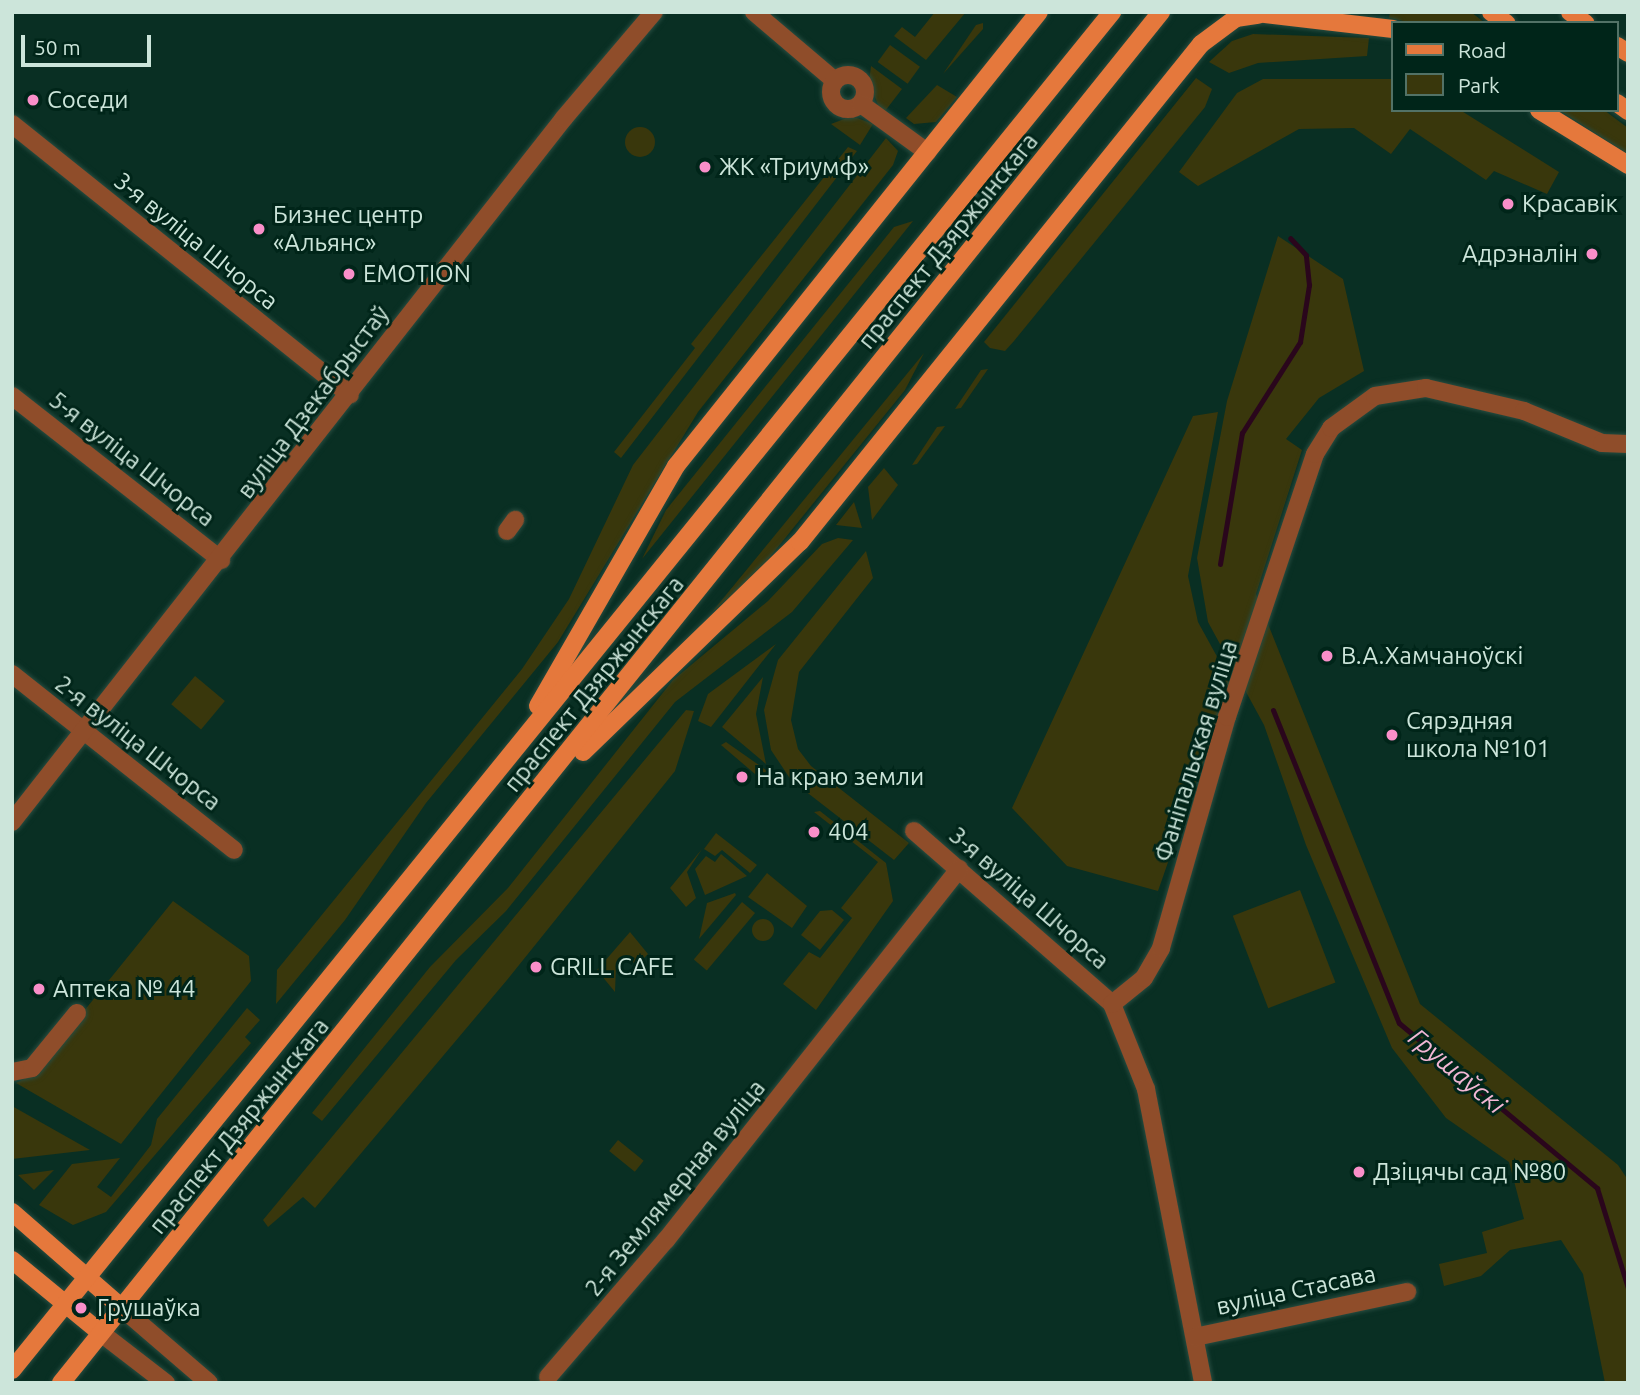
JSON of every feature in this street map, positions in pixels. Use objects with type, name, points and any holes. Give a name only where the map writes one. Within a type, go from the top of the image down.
[{"type":"main road","points":[[509,755],[676,466],[1039,12]]},
{"type":"main road","name":"праспект Дзяржынскага","points":[[12,1370],[90,1278],[509,755],[1112,12]]},
{"type":"main road","name":"праспект Дзяржынскага","points":[[61,1383],[549,781],[1161,12]]},
{"type":"main road","points":[[549,781],[760,588],[1201,44],[1237,18],[1253,13],[1307,15],[1392,29]]},
{"type":"main road","points":[[1542,112],[1628,165]]},
{"type":"main road","points":[[12,1212],[123,1309]]},
{"type":"main road","points":[[12,1260],[101,1333]]},
{"type":"street","name":"вуліца Дзекабрыстаў","points":[[12,822],[350,396],[564,118],[654,12]]},
{"type":"street","points":[[754,12],[835,81],[847,75],[861,80],[861,104],[927,152]]},
{"type":"street","name":"3-я вуліца Шчорса","points":[[12,124],[350,396]]},
{"type":"street","name":"Фаніпальская вуліца","points":[[1112,1004],[1144,978],[1161,948],[1227,717],[1315,454],[1331,428],[1376,396],[1426,388],[1524,411],[1602,443],[1628,444]]},
{"type":"street","name":"5-я вуліца Шчорса","points":[[12,396],[221,560]]},
{"type":"street","name":"2-я вуліца Шчорса","points":[[12,674],[234,850]]},
{"type":"street","name":"3-я вуліца Шчорса","points":[[914,831],[1112,1004]]},
{"type":"street","name":"2-я Землямерная вуліца","points":[[548,1377],[835,1028],[960,869]]},
{"type":"street","points":[[1112,1004],[1146,1089],[1203,1383]]},
{"type":"street","points":[[12,1072],[32,1068],[77,1013]]},
{"type":"street","name":"вуліца Стасава","points":[[1195,1337],[1407,1292]]},
{"type":"street","points":[[123,1309],[209,1383]]},
{"type":"street","points":[[101,1333],[166,1383]]},
{"type":"green space","points":[[935,12],[966,12],[926,60],[894,36],[902,27],[915,37]]},
{"type":"green space","points":[[1390,12],[1471,12],[1482,21],[1403,21],[1389,18]]},
{"type":"green space","points":[[983,23],[983,29],[943,74],[976,25]]},
{"type":"green space","points":[[1253,34],[1369,38],[1367,56],[1258,63],[1229,73],[1209,62],[1232,41]]},
{"type":"green space","points":[[890,45],[920,67],[908,84],[878,62]]},
{"type":"green space","points":[[871,66],[902,89],[882,115],[869,82]]},
{"type":"green space","points":[[1196,78],[1212,89],[1205,107],[1014,341],[1005,351],[990,348],[984,342]]},
{"type":"green space","points":[[1263,79],[1392,79],[1392,112],[1463,112],[1559,172],[1547,194],[1494,171],[1486,180],[1410,129],[1391,154],[1354,128],[1299,129],[1198,186],[1179,172],[1237,93]]},
{"type":"green space","points":[[937,85],[957,97],[936,122],[914,124],[906,118]]},
{"type":"green space","points":[[1562,112],[1607,112],[1628,128],[1628,154]]},
{"type":"green space","points":[[852,116],[873,124],[860,145],[831,124]]},
{"type":"green space","points":[[640,127],[651,131],[655,142],[651,153],[640,157],[629,153],[625,142],[629,131]]},
{"type":"green space","points":[[886,138],[898,151],[893,165],[698,412],[558,642],[426,803],[345,920],[276,1004],[277,970],[522,669],[569,599],[633,465]]},
{"type":"green space","points":[[848,147],[857,151],[621,458],[614,452],[695,348],[691,344]]},
{"type":"green space","points":[[913,221],[642,559],[666,510],[894,227]]},
{"type":"green space","points":[[1278,236],[1343,279],[1364,371],[1319,398],[1286,439],[1302,450],[1256,594],[1420,1004],[1618,1165],[1628,1180],[1628,1383],[1605,1383],[1583,1274],[1561,1240],[1510,1250],[1481,1276],[1444,1286],[1439,1264],[1487,1253],[1482,1232],[1524,1219],[1509,1162],[1446,1118],[1392,1048],[1306,845],[1264,725],[1208,622],[1197,558],[1227,401]]},
{"type":"green space","points":[[924,353],[905,390],[752,579],[712,612]]},
{"type":"green space","points":[[988,369],[961,408],[955,409],[981,370]]},
{"type":"green space","points":[[1218,412],[1188,576],[1198,622],[1231,682],[1158,891],[1067,866],[1012,808],[1193,416]]},
{"type":"green space","points":[[945,426],[917,464],[912,465],[937,427]]},
{"type":"green space","points":[[884,468],[898,485],[872,520],[868,487]]},
{"type":"green space","points":[[854,502],[862,528],[836,525]]},
{"type":"green space","points":[[838,538],[853,540],[792,612],[675,702],[506,911],[456,960],[322,1121],[312,1113],[430,967],[508,888],[673,680],[768,601],[822,544]]},
{"type":"green space","points":[[866,551],[873,578],[799,672],[791,720],[798,749],[811,766],[909,843],[894,860],[791,780],[771,750],[764,710],[778,660]]},
{"type":"green space","points":[[776,644],[711,727],[698,721],[708,694]]},
{"type":"green space","points":[[195,676],[225,701],[201,729],[171,704]]},
{"type":"green space","points":[[763,677],[756,714],[766,764],[722,727]]},
{"type":"green space","points":[[686,710],[694,711],[675,771],[507,980],[315,1208],[303,1197],[268,1227],[263,1220]]},
{"type":"green space","points":[[726,742],[766,770],[769,777],[755,774],[721,745]]},
{"type":"green space","points":[[820,811],[886,863],[893,901],[816,1010],[783,984],[809,952],[820,958],[852,918],[841,908],[878,862],[814,812]]},
{"type":"green space","points":[[716,833],[757,865],[750,873],[722,850],[715,856],[704,849]]},
{"type":"green space","points":[[702,849],[687,872],[696,898],[686,907],[670,888]]},
{"type":"green space","points":[[721,854],[747,876],[705,895],[695,869],[706,856],[715,862]]},
{"type":"green space","points":[[767,873],[807,906],[792,928],[748,897]]},
{"type":"green space","points":[[1300,890],[1335,982],[1268,1008],[1233,916]]},
{"type":"green space","points":[[735,893],[736,895],[699,939],[707,903]]},
{"type":"green space","points":[[173,901],[249,956],[251,981],[121,1144],[16,1083],[33,1074]]},
{"type":"green space","points":[[742,902],[755,913],[707,970],[694,959]]},
{"type":"green space","points":[[832,910],[844,920],[820,950],[801,935],[820,911]]},
{"type":"green space","points":[[763,919],[771,922],[774,930],[771,938],[763,941],[755,938],[752,930],[755,922]]},
{"type":"green space","points":[[630,932],[648,954],[638,964],[626,960],[616,967],[615,992],[597,970]]},
{"type":"green space","points":[[247,1008],[260,1020],[245,1037],[251,1043],[106,1212],[73,1225],[39,1205],[72,1164],[120,1158],[97,1187],[111,1197],[151,1145],[157,1119]]},
{"type":"green space","points":[[12,1106],[90,1150],[12,1159]]},
{"type":"green space","points":[[618,1140],[644,1161],[635,1172],[609,1151]]},
{"type":"green space","points":[[54,1170],[34,1190],[18,1175]]},
{"type":"waterway","name":"Грушаўскі","points":[[1220,564],[1242,433],[1300,342],[1309,285],[1306,255],[1290,238]]},
{"type":"waterway","name":"Грушаўскі","points":[[1273,710],[1399,1023],[1597,1188],[1628,1288]]},
{"type":"place","name":"Соседи","points":[[33,100]]},
{"type":"place","name":"ЖК «Триумф»","points":[[705,167]]},
{"type":"place","name":"Красавік","points":[[1508,204]]},
{"type":"place","name":"Бизнес центр «Альянс»","points":[[259,229]]},
{"type":"place","name":"Адрэналін","points":[[1592,254]]},
{"type":"place","name":"EMOTION","points":[[349,274]]},
{"type":"place","name":"В.А.Хамчаноўскі","points":[[1327,656]]},
{"type":"place","name":"Сярэдняя школа №101","points":[[1392,735]]},
{"type":"place","name":"На краю земли","points":[[742,777]]},
{"type":"place","name":"404","points":[[814,832]]},
{"type":"place","name":"GRILL CAFE","points":[[536,967]]},
{"type":"place","name":"Аптека № 44","points":[[39,989]]},
{"type":"place","name":"Дзіцячы сад №80","points":[[1359,1172]]},
{"type":"place","name":"Грушаўка","points":[[81,1308]]}]
